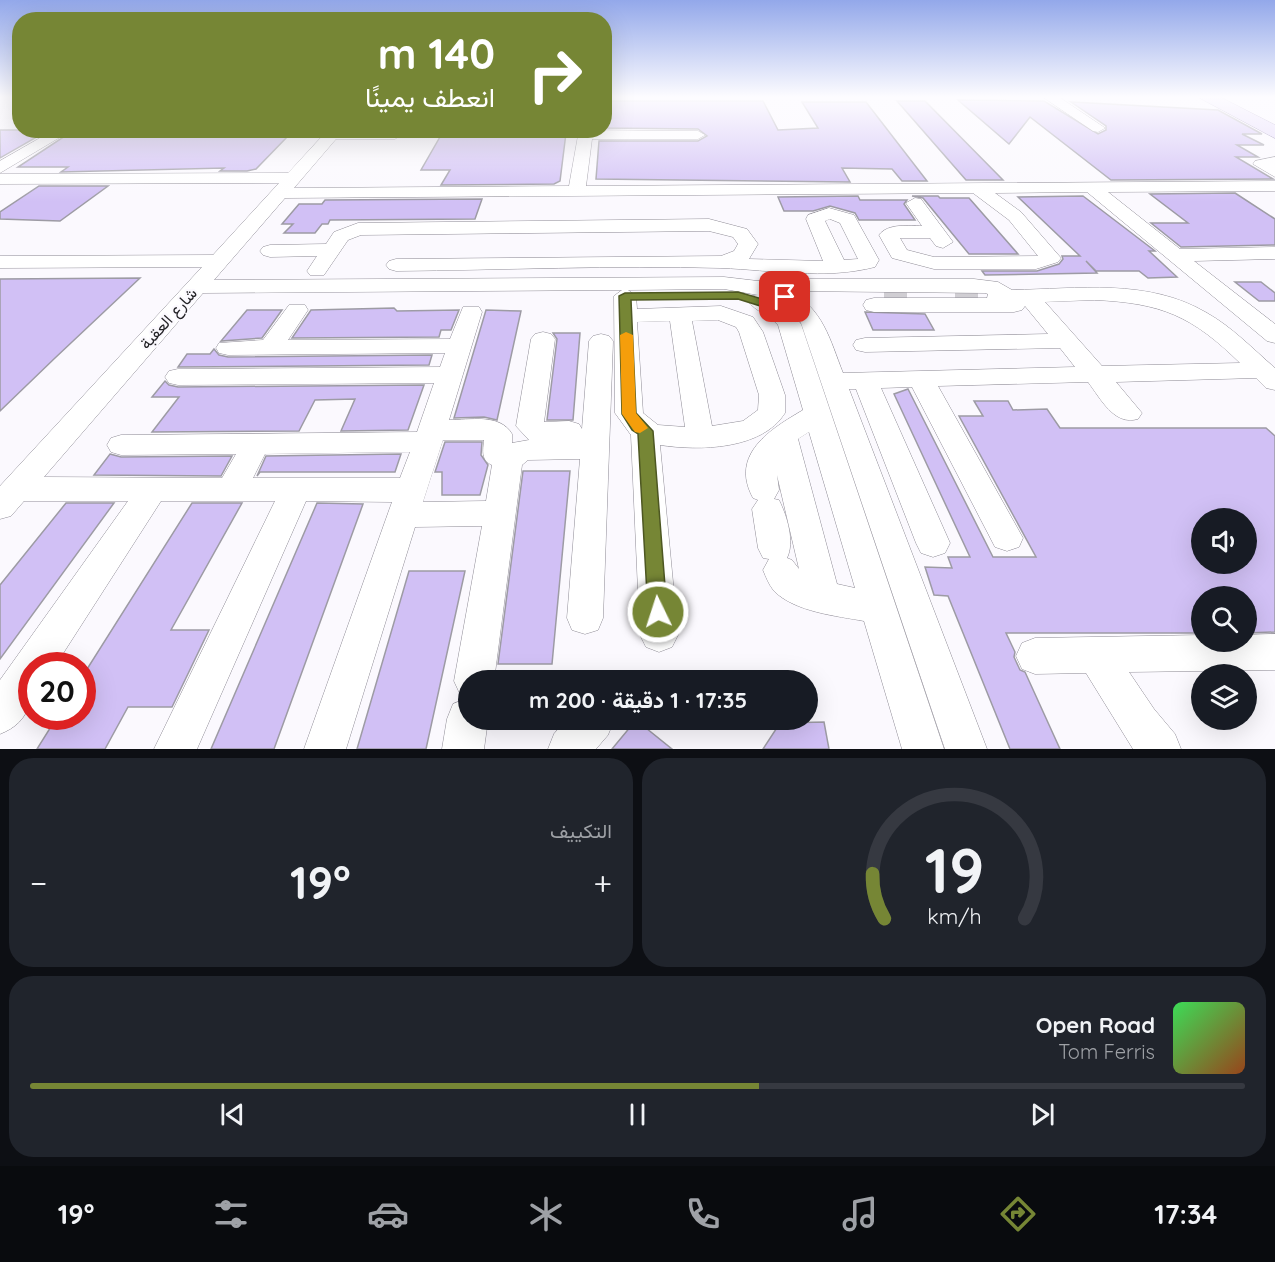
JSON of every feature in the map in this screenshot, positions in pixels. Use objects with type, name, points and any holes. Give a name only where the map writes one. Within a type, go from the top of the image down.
[{"type":"street","points":[[612,133],[698,135]]},
{"type":"street","points":[[0,168],[51,138]]},
{"type":"street","name":"شارع العقبة","points":[[8,498],[330,138]]},
{"type":"street","points":[[578,191],[584,138]]},
{"type":"street","points":[[1275,162],[1261,164],[1275,172]]},
{"type":"street","points":[[0,179],[578,191],[1275,186]]},
{"type":"street","points":[[866,254],[899,254],[925,262],[1048,261],[1051,255],[1015,216],[977,188]]},
{"type":"street","points":[[1002,188],[1015,216]]},
{"type":"street","points":[[1092,188],[1275,336]]},
{"type":"street","points":[[915,203],[958,263]]},
{"type":"street","points":[[723,262],[752,266],[836,266],[864,265],[869,260],[847,219],[829,213],[817,216],[815,219],[836,266]]},
{"type":"street","points":[[317,271],[343,233],[353,230],[709,225],[731,229],[745,238],[747,250],[742,255],[617,291]]},
{"type":"street","points":[[612,226],[617,291],[629,414],[637,426],[645,431],[666,436],[730,434],[755,427],[771,413],[772,395],[749,327],[745,322],[721,313],[680,315],[617,291]]},
{"type":"street","points":[[387,283],[413,229]]},
{"type":"street","points":[[899,254],[889,237],[890,234],[935,232]]},
{"type":"street","points":[[270,251],[331,250]]},
{"type":"street","points":[[1174,255],[1275,254]]},
{"type":"street","points":[[0,262],[219,261]]},
{"type":"street","points":[[387,283],[617,291],[748,285],[974,285],[990,287],[1018,299],[1067,341],[1128,413]]},
{"type":"street","points":[[190,294],[387,283],[738,296],[777,301],[1018,299],[1125,295],[1164,302],[1200,318],[1268,376]]},
{"type":"street","points":[[748,285],[777,301],[789,324],[820,368],[963,739],[920,739],[817,414],[820,368]]},
{"type":"street","points":[[913,297],[955,297]]},
{"type":"street","points":[[272,347],[297,310]]},
{"type":"street","points":[[325,749],[471,312]]},
{"type":"street","points":[[680,315],[700,435]]},
{"type":"street","points":[[543,339],[531,428],[537,432],[596,439]]},
{"type":"street","points":[[585,618],[601,341]]},
{"type":"street","points":[[866,345],[1067,341]]},
{"type":"street","points":[[296,376],[314,347]]},
{"type":"street","points":[[228,348],[314,347],[455,360]]},
{"type":"street","points":[[178,377],[296,376],[455,360]]},
{"type":"street","points":[[820,368],[865,380],[1095,374],[1268,376]]},
{"type":"street","points":[[921,379],[1007,538]]},
{"type":"street","points":[[865,380],[933,543]]},
{"type":"street","points":[[817,414],[771,445],[762,458],[766,500],[782,577],[792,587],[879,608]]},
{"type":"street","points":[[121,445],[256,444],[430,436],[493,430],[498,434],[497,455],[508,460]]},
{"type":"street","points":[[645,431],[659,635]]},
{"type":"street","points":[[783,437],[822,595]]},
{"type":"street","points":[[476,670],[508,460],[522,450],[596,439]]},
{"type":"street","points":[[231,490],[256,444]]},
{"type":"street","points":[[8,498],[153,489],[296,490],[499,513]]},
{"type":"street","points":[[42,652],[153,489]]},
{"type":"street","points":[[174,749],[296,490]]},
{"type":"street","points":[[1035,656],[1275,652]]},
{"type":"street","points":[[1096,655],[1139,724],[1160,749]]},
{"type":"street","points":[[0,714],[18,688]]},
{"type":"street","points":[[463,749],[466,730]]},
{"type":"street","points":[[569,749],[585,730]]},
{"type":"building","points":[[0,132],[12,132],[12,138],[35,138],[0,158]]},
{"type":"building","points":[[702,132],[889,132],[927,181],[902,181],[892,169],[842,168],[850,182],[596,179],[599,141],[698,141],[707,136]]},
{"type":"building","points":[[924,132],[956,132],[1003,180],[966,180]]},
{"type":"building","points":[[995,132],[1018,132],[1009,144]]},
{"type":"building","points":[[1049,132],[1095,132],[1098,134],[1102,132],[1258,132],[1262,134],[1242,134],[1264,145],[1237,145],[1258,157],[1236,157],[1273,179],[1111,180]]},
{"type":"building","points":[[62,138],[286,138],[256,169],[247,171],[220,171],[224,168],[61,172],[68,167],[18,167]]},
{"type":"building","points":[[439,138],[565,138],[560,181],[554,184],[441,185],[450,170],[421,170]]},
{"type":"building","points":[[39,186],[108,186],[60,221],[0,219],[0,212]]},
{"type":"building","points":[[1235,193],[1275,219],[1275,245],[1181,247],[1151,223],[1188,223],[1150,194]]},
{"type":"building","points":[[858,196],[860,200],[907,200],[904,204],[915,220],[859,220],[855,213],[830,206],[813,211],[784,211],[778,197]]},
{"type":"building","points":[[912,196],[969,198],[1018,254],[969,254],[923,198]]},
{"type":"building","points":[[1083,196],[1155,251],[1149,251],[1177,277],[1148,278],[1139,271],[1096,271],[1086,261],[1097,273],[985,275],[982,271],[1037,271],[1059,264],[1063,259],[1062,256],[1080,256],[1018,197]]},
{"type":"building","points":[[482,199],[475,219],[330,220],[328,224],[322,224],[315,233],[284,233],[293,224],[282,224],[299,204],[322,204],[325,200]]},
{"type":"building","points":[[140,278],[55,358],[0,411],[0,279]]},
{"type":"building","points":[[1235,282],[1261,282],[1275,293],[1275,301],[1259,301]]},
{"type":"building","points":[[394,308],[397,311],[459,310],[451,330],[441,330],[439,337],[292,338],[311,310]]},
{"type":"building","points":[[247,310],[282,310],[262,338],[221,341]]},
{"type":"building","points":[[486,310],[521,311],[497,420],[484,417],[454,418]]},
{"type":"building","points":[[865,312],[925,314],[934,330],[873,330]]},
{"type":"building","points":[[553,333],[580,333],[573,420],[547,420],[557,339]]},
{"type":"building","points":[[214,349],[219,355],[228,357],[432,355],[429,365],[178,367],[187,354],[210,354]]},
{"type":"building","points":[[165,381],[169,385],[178,387],[424,385],[408,430],[341,431],[355,399],[315,400],[299,431],[152,432],[179,397],[152,397]]},
{"type":"building","points":[[908,389],[993,557],[1036,557],[959,416],[983,416],[974,401],[1008,401],[1013,410],[1047,409],[1060,428],[1266,428],[1275,436],[1275,632],[1257,633],[1257,586],[1191,586],[1191,633],[1006,633],[1020,670],[1025,672],[1060,749],[1010,749],[948,596],[934,595],[925,567],[952,568],[948,557],[970,557],[894,394]]},
{"type":"building","points":[[445,442],[482,442],[481,455],[488,465],[480,495],[442,495],[442,472],[435,472]]},
{"type":"building","points":[[110,454],[121,457],[232,456],[221,476],[94,475]]},
{"type":"building","points":[[401,454],[395,472],[260,472],[257,476],[266,456]]},
{"type":"building","points":[[523,471],[570,471],[552,664],[498,664]]},
{"type":"building","points":[[66,503],[114,503],[0,659],[0,585]]},
{"type":"building","points":[[192,503],[242,503],[171,630],[209,630],[172,707],[128,707],[105,749],[37,749],[49,730],[96,730],[96,655]]},
{"type":"building","points":[[317,503],[363,504],[274,749],[211,749]]},
{"type":"building","points":[[409,571],[465,571],[426,749],[357,749]]},
{"type":"building","points":[[818,722],[824,722],[829,749],[763,749],[775,730],[818,730]]},
{"type":"building","points":[[628,730],[648,730],[672,749],[612,749]]},
{"type":"tunnel","points":[[884,297],[913,297]]},
{"type":"tunnel","points":[[955,297],[997,297]]},
{"type":"slow traffic","points":[[626,335],[629,414],[640,428]]},
{"type":"route","points":[[658,612],[645,431],[637,426],[629,414],[625,296],[726,295],[750,298],[770,305],[785,297]]}]
